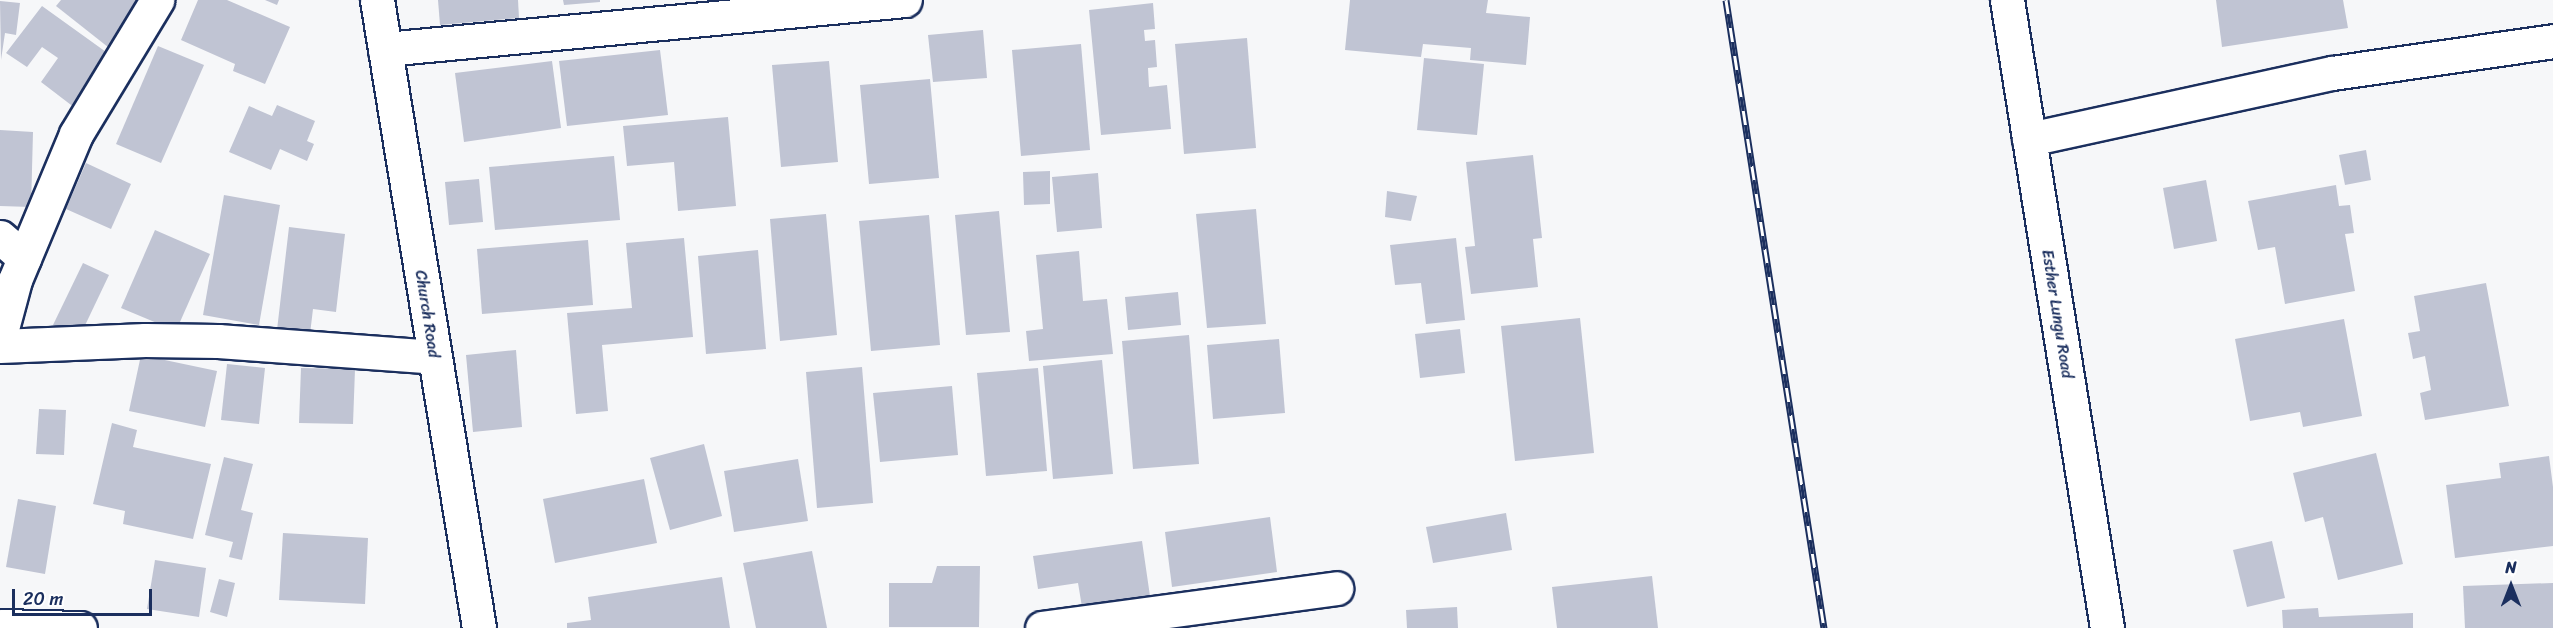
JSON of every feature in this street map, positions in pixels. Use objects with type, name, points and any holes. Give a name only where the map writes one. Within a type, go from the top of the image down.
[{"type":"street","points":[[0,336],[15,280],[76,134],[157,0]]},
{"type":"street","name":"Church Road","points":[[377,0],[479,628]]},
{"type":"street","points":[[385,49],[905,0]]},
{"type":"street","name":"Esther Lungu Road","points":[[2007,0],[2106,628]]},
{"type":"street","points":[[2029,139],[2332,73],[2553,41]]},
{"type":"street","points":[[0,237],[24,258]]},
{"type":"street","points":[[0,346],[145,340],[218,341],[434,357]]},
{"type":"street","points":[[1042,628],[1336,588]]},
{"type":"street","points":[[0,626],[80,628]]},
{"type":"building","points":[[61,0],[147,0],[113,51],[56,6]]},
{"type":"building","points":[[198,0],[227,0],[290,27],[265,84],[233,71],[235,64],[181,40]]},
{"type":"building","points":[[265,0],[279,0],[277,5]]},
{"type":"building","points":[[438,0],[518,0],[519,18],[440,25]]},
{"type":"building","points":[[563,0],[600,0],[600,2],[564,5]]},
{"type":"building","points":[[1350,0],[1488,0],[1486,13],[1530,17],[1526,65],[1470,60],[1471,48],[1423,44],[1421,57],[1345,50]]},
{"type":"building","points":[[2216,0],[2343,0],[2348,28],[2222,47]]},
{"type":"building","points":[[0,1],[20,3],[16,35],[5,33],[1,60]]},
{"type":"building","points":[[1153,3],[1155,29],[1144,30],[1145,41],[1155,40],[1157,67],[1148,68],[1149,87],[1167,85],[1171,129],[1101,135],[1089,10]]},
{"type":"building","points":[[42,6],[113,57],[75,108],[41,82],[58,58],[42,47],[27,67],[6,53]]},
{"type":"building","points":[[983,30],[987,78],[933,82],[928,35]]},
{"type":"building","points":[[1247,38],[1256,148],[1184,154],[1175,44]]},
{"type":"building","points":[[1081,44],[1090,150],[1021,156],[1012,50]]},
{"type":"building","points":[[158,46],[204,65],[161,163],[116,144]]},
{"type":"building","points":[[660,50],[668,115],[567,126],[559,61]]},
{"type":"building","points":[[1424,58],[1484,64],[1477,135],[1417,130]]},
{"type":"building","points":[[552,61],[561,128],[464,142],[455,73]]},
{"type":"building","points":[[829,61],[838,162],[781,167],[772,65]]},
{"type":"building","points":[[930,79],[939,178],[869,184],[860,85]]},
{"type":"building","points":[[277,105],[315,121],[307,141],[314,144],[307,161],[280,149],[271,170],[229,152],[249,106],[272,116]]},
{"type":"building","points":[[728,117],[736,206],[678,211],[674,162],[627,166],[623,126]]},
{"type":"building","points":[[0,130],[33,132],[31,207],[0,206]]},
{"type":"building","points":[[2366,150],[2371,180],[2345,185],[2339,155]]},
{"type":"building","points":[[1533,155],[1542,238],[1533,239],[1538,287],[1471,294],[1465,247],[1475,246],[1466,162]]},
{"type":"building","points":[[614,156],[620,220],[495,230],[489,167]]},
{"type":"building","points":[[86,163],[131,184],[111,229],[66,209]]},
{"type":"building","points":[[1050,171],[1050,204],[1024,205],[1023,172]]},
{"type":"building","points":[[1098,173],[1102,228],[1057,232],[1052,177]]},
{"type":"building","points":[[479,179],[483,222],[449,225],[445,182]]},
{"type":"building","points":[[2206,180],[2217,241],[2174,249],[2163,188]]},
{"type":"building","points":[[2336,185],[2339,206],[2350,205],[2354,233],[2345,234],[2355,291],[2285,304],[2275,247],[2258,250],[2248,201]]},
{"type":"building","points":[[1387,191],[1417,196],[1411,221],[1385,217]]},
{"type":"building","points":[[224,195],[280,205],[259,325],[203,315]]},
{"type":"building","points":[[1256,209],[1266,324],[1207,328],[1196,214]]},
{"type":"building","points":[[999,211],[1010,332],[966,335],[955,215]]},
{"type":"building","points":[[826,214],[837,335],[780,341],[770,219]]},
{"type":"building","points":[[929,215],[940,345],[871,351],[859,221]]},
{"type":"building","points":[[289,227],[345,234],[336,312],[313,309],[310,334],[277,330]]},
{"type":"building","points":[[155,230],[210,254],[176,331],[121,308]]},
{"type":"building","points":[[684,238],[693,337],[602,345],[608,411],[576,414],[567,313],[632,308],[626,243]]},
{"type":"building","points":[[1456,238],[1465,320],[1426,324],[1421,283],[1395,285],[1390,245]]},
{"type":"building","points":[[588,240],[593,305],[482,314],[477,249]]},
{"type":"building","points":[[758,250],[766,349],[706,354],[698,256]]},
{"type":"building","points":[[1079,251],[1083,301],[1107,299],[1113,354],[1029,361],[1026,331],[1043,329],[1036,255]]},
{"type":"building","points":[[83,263],[109,275],[79,338],[53,325]]},
{"type":"building","points":[[2486,283],[2509,406],[2425,420],[2420,393],[2431,390],[2425,356],[2413,359],[2408,333],[2420,331],[2414,296]]},
{"type":"building","points":[[1178,292],[1181,325],[1128,330],[1125,297]]},
{"type":"building","points":[[1580,318],[1594,453],[1515,461],[1501,326]]},
{"type":"building","points":[[2344,319],[2362,416],[2303,427],[2300,412],[2250,421],[2235,339]]},
{"type":"building","points":[[1460,329],[1465,373],[1420,378],[1415,334]]},
{"type":"building","points":[[1189,335],[1199,464],[1133,469],[1122,341]]},
{"type":"building","points":[[1279,339],[1285,413],[1213,419],[1207,345]]},
{"type":"building","points":[[516,350],[522,427],[473,432],[466,355]]},
{"type":"building","points":[[141,355],[217,371],[205,427],[129,411]]},
{"type":"building","points":[[1102,360],[1113,474],[1053,479],[1043,366]]},
{"type":"building","points":[[227,364],[265,368],[259,424],[221,420]]},
{"type":"building","points":[[862,367],[873,503],[817,508],[806,372]]},
{"type":"building","points":[[301,368],[355,369],[353,424],[299,423]]},
{"type":"building","points":[[1038,368],[1047,471],[986,476],[977,373]]},
{"type":"building","points":[[952,386],[958,455],[880,462],[873,393]]},
{"type":"building","points":[[39,409],[66,410],[64,455],[36,454]]},
{"type":"building","points":[[112,423],[137,430],[133,447],[211,464],[193,539],[123,524],[125,511],[93,504]]},
{"type":"building","points":[[704,444],[722,516],[670,530],[650,458]]},
{"type":"building","points":[[2376,453],[2403,564],[2338,580],[2323,517],[2305,522],[2293,473]]},
{"type":"building","points":[[2549,456],[2553,487],[2553,546],[2455,558],[2446,485],[2501,478],[2499,463]]},
{"type":"building","points":[[224,457],[253,464],[241,510],[253,513],[242,560],[229,557],[233,542],[205,535]]},
{"type":"building","points":[[798,459],[808,521],[734,532],[724,471]]},
{"type":"building","points":[[644,479],[657,543],[555,563],[543,499]]},
{"type":"building","points":[[18,499],[56,506],[45,574],[6,567]]},
{"type":"building","points":[[1506,513],[1512,550],[1433,563],[1426,527]]},
{"type":"building","points":[[1270,517],[1277,572],[1172,587],[1165,532]]},
{"type":"building","points":[[283,533],[368,538],[365,604],[279,600]]},
{"type":"building","points":[[1142,541],[1151,603],[1083,613],[1078,583],[1038,589],[1033,556]]},
{"type":"building","points":[[2272,541],[2285,598],[2247,607],[2233,550]]},
{"type":"building","points":[[812,551],[827,628],[756,628],[743,563]]},
{"type":"building","points":[[155,560],[206,568],[199,617],[147,609]]},
{"type":"building","points":[[937,566],[980,566],[979,627],[889,627],[889,583],[932,583]]},
{"type":"building","points":[[1652,576],[1658,628],[1557,628],[1552,587]]},
{"type":"building","points":[[722,577],[730,628],[567,628],[567,623],[591,620],[588,597]]},
{"type":"building","points":[[219,579],[235,583],[227,617],[210,612]]},
{"type":"building","points":[[2553,583],[2553,628],[2465,628],[2463,586]]},
{"type":"building","points":[[1457,607],[1458,628],[1407,628],[1406,610]]},
{"type":"building","points":[[2318,608],[2319,617],[2413,613],[2413,628],[2283,628],[2282,610]]},
{"type":"railway","points":[[1726,0],[1824,628]]}]
